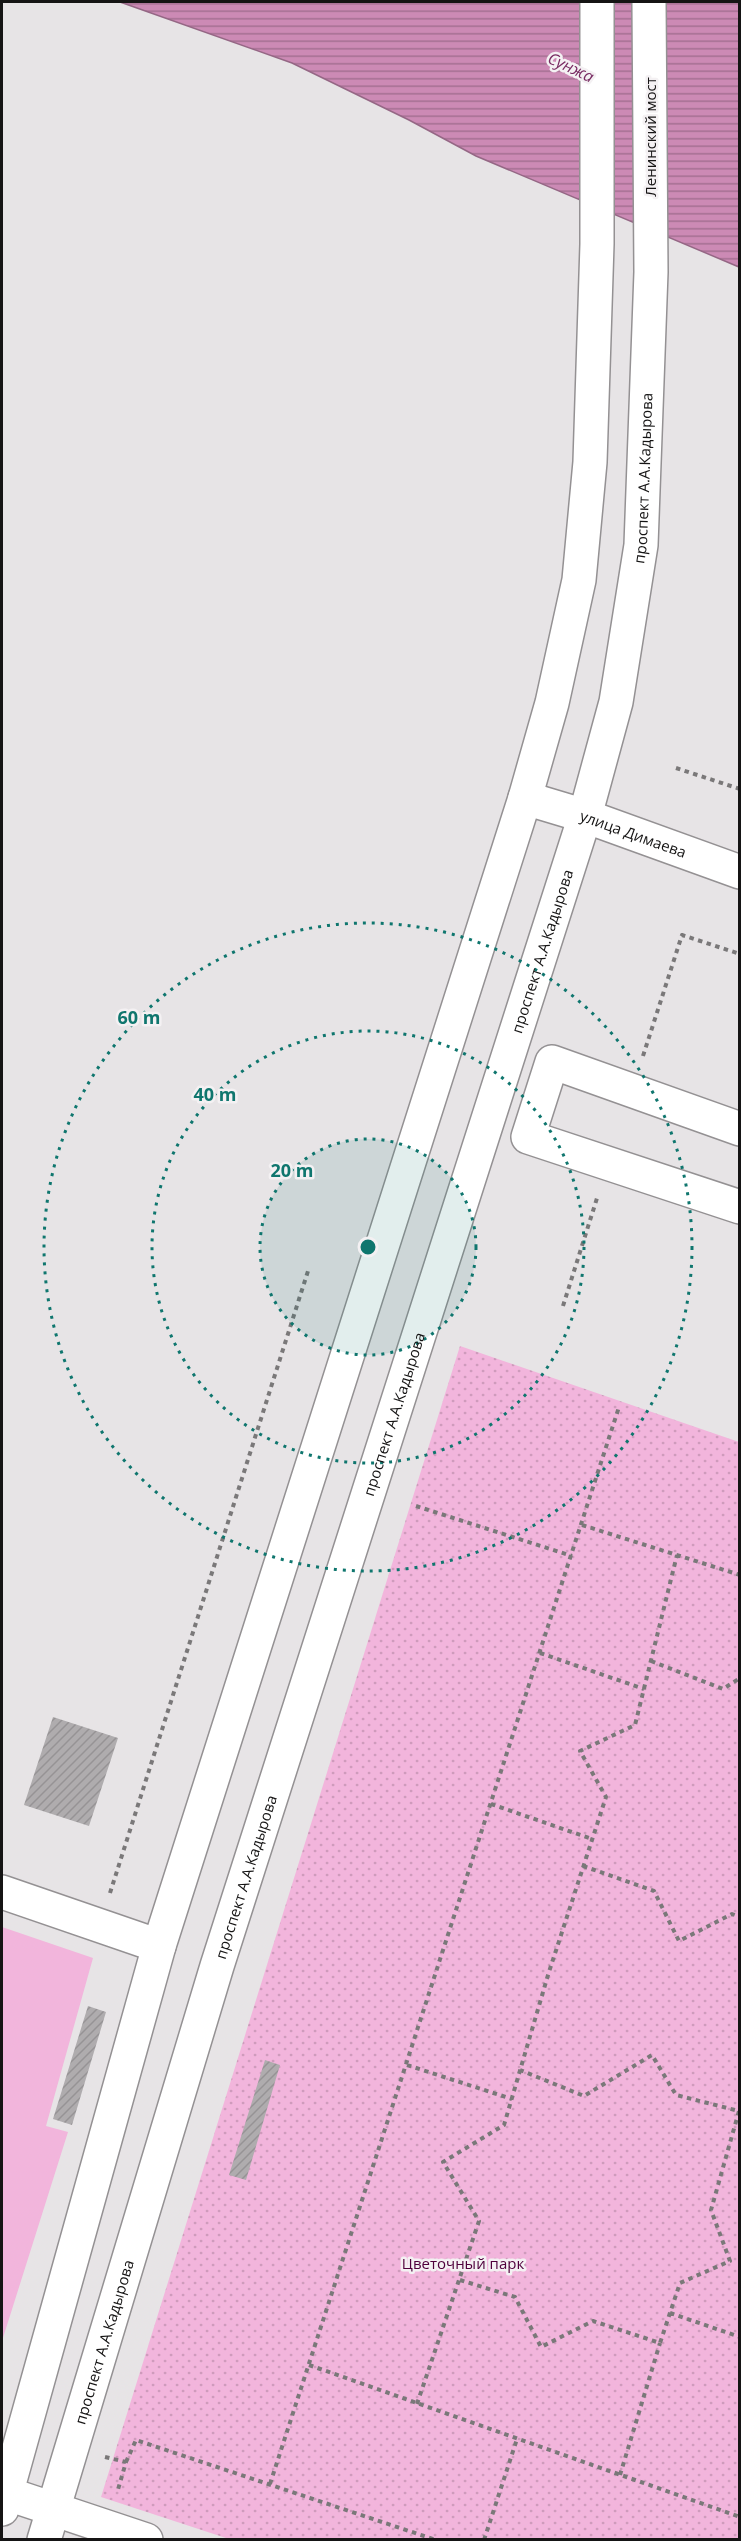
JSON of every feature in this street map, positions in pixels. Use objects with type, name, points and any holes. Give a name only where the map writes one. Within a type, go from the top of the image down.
[{"type":"main road","points":[[146,2540],[48,2524],[3,2498],[159,1946],[525,798],[552,703],[579,580],[590,462],[597,244],[597,2]]},
{"type":"main road","name":"Ленинский мост","points":[[649,2],[651,272]]},
{"type":"main road","name":"проспект А.А.Кадырова","points":[[48,2524],[218,1966],[585,816],[616,702],[641,545],[651,272]]},
{"type":"main road","name":"улица Димаева","points":[[525,798],[585,816],[740,872]]},
{"type":"main road","points":[[740,1129],[552,1062],[528,1137],[740,1207]]},
{"type":"main road","points":[[498,1088],[541,1100]]},
{"type":"main road","points":[[2,1892],[159,1946]]},
{"type":"path","points":[[676,768],[740,789]]},
{"type":"path","points":[[100,1925],[308,1271]]},
{"type":"path","points":[[270,2484],[619,1407]]},
{"type":"path","points":[[416,1506],[572,1556]]},
{"type":"path","points":[[582,1525],[740,1575]]},
{"type":"path","points":[[417,2403],[480,2222],[443,2162],[504,2125],[548,1975],[606,1797],[580,1751],[634,1725],[677,1555]]},
{"type":"path","points":[[540,1653],[644,1689]]},
{"type":"path","points":[[651,1661],[723,1689],[740,1678]]},
{"type":"path","points":[[491,1804],[592,1839]]},
{"type":"path","points":[[583,1866],[654,1891],[680,1941],[732,1914],[740,1917]]},
{"type":"path","points":[[520,2070],[584,2096],[652,2055],[676,2095],[739,2111],[711,2210],[730,2261],[680,2283],[620,2475]]},
{"type":"path","points":[[406,2065],[512,2099]]},
{"type":"path","points":[[460,2280],[515,2297],[540,2347],[593,2321],[660,2343]]},
{"type":"path","points":[[670,2313],[740,2337]]},
{"type":"path","points":[[309,2365],[740,2517]]},
{"type":"path","points":[[126,2462],[136,2439],[436,2540]]},
{"type":"path","points":[[484,2540],[517,2439]]},
{"type":"green space","name":"Цветочный парк","points":[[460,1346],[739,1442],[739,2539],[229,2539],[101,2497]]},
{"type":"green space","points":[[2,1927],[93,1958],[46,2126],[68,2132],[2,2341]]},
{"type":"water","name":"Сунжа","points":[[120,2],[739,2],[739,267],[476,156],[409,120],[292,63]]},
{"type":"building","points":[[53,1717],[118,1738],[89,1826],[24,1805]]},
{"type":"building","points":[[88,2006],[106,2012],[72,2125],[53,2119]]},
{"type":"building","points":[[265,2060],[280,2065],[246,2180],[229,2175]]}]
